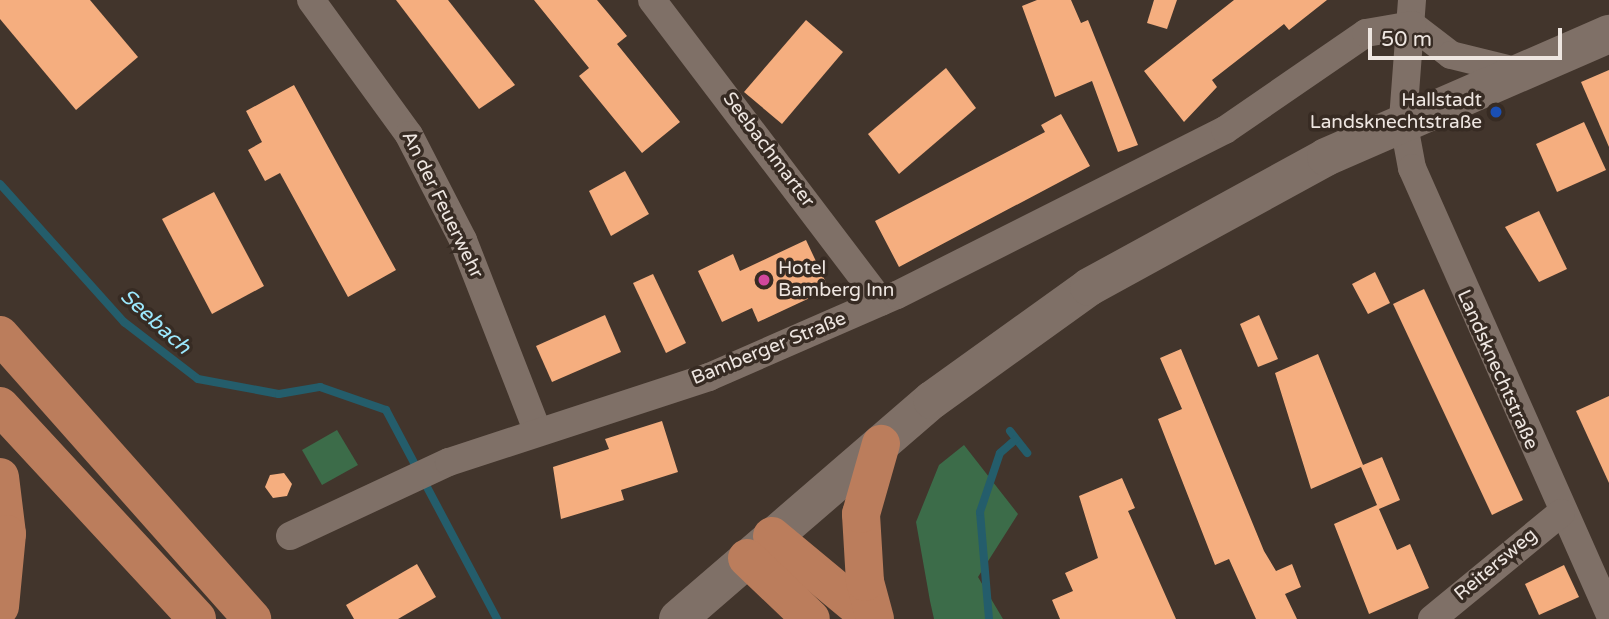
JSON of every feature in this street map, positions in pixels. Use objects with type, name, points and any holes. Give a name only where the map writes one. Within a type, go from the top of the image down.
[{"type":"highway","points":[[0,335],[253,619]]},
{"type":"highway","points":[[0,406],[197,619]]},
{"type":"highway","points":[[874,619],[865,582],[861,514],[881,444]]},
{"type":"highway","points":[[0,477],[7,534],[0,607]]},
{"type":"highway","points":[[760,547],[874,619]]},
{"type":"highway","points":[[760,547],[811,619]]},
{"type":"main road","points":[[678,619],[946,389],[1059,306],[1176,235],[1403,120],[1609,34]]},
{"type":"street","name":"Seebachmarter","points":[[652,0],[881,302]]},
{"type":"street","name":"An der Feuerwehr","points":[[320,3],[415,146],[463,240],[537,430]]},
{"type":"street","name":"Bamberger Straße","points":[[290,536],[424,472],[537,430],[709,377],[881,302],[1168,162],[1288,91],[1366,33],[1412,12]]},
{"type":"street","points":[[1412,12],[1451,55],[1516,71]]},
{"type":"street","name":"Landsknechtstraße","points":[[1412,12],[1403,120],[1418,184],[1562,513],[1609,613]]},
{"type":"street","name":"Reitersweg","points":[[1432,619],[1562,513]]},
{"type":"green space","points":[[337,430],[358,465],[322,485],[302,450]]},
{"type":"green space","points":[[964,445],[1018,514],[978,577],[1003,619],[934,619],[916,522],[939,465]]},
{"type":"building","points":[[0,0],[90,0],[138,57],[76,110],[0,19]]},
{"type":"building","points":[[396,0],[448,0],[515,85],[479,109]]},
{"type":"building","points":[[534,0],[597,0],[627,36],[617,44],[680,122],[642,153],[579,76],[589,68]]},
{"type":"building","points":[[1037,0],[1071,0],[1081,23],[1088,20],[1138,145],[1118,152],[1092,81],[1055,97],[1022,6]]},
{"type":"building","points":[[1154,0],[1177,0],[1167,29],[1147,23]]},
{"type":"building","points":[[1234,0],[1327,0],[1289,30],[1284,24],[1212,80],[1217,87],[1184,122],[1144,71]]},
{"type":"building","points":[[806,20],[843,52],[782,124],[744,92]]},
{"type":"building","points":[[946,68],[976,108],[899,174],[868,134]]},
{"type":"building","points":[[1609,70],[1609,147],[1581,82]]},
{"type":"building","points":[[294,85],[396,270],[348,297],[280,173],[265,181],[248,150],[262,142],[246,111]]},
{"type":"building","points":[[1061,114],[1090,166],[899,267],[875,221],[1045,132],[1041,125]]},
{"type":"building","points":[[1584,122],[1606,170],[1557,192],[1536,144]]},
{"type":"building","points":[[625,171],[649,214],[611,236],[589,191]]},
{"type":"building","points":[[214,192],[264,286],[212,314],[162,219]]},
{"type":"building","points":[[1539,211],[1567,269],[1539,282],[1505,227]]},
{"type":"building","name":"Hotel Bamberg Inn","points":[[806,240],[829,289],[758,322],[752,308],[722,322],[698,271],[733,254],[740,271]]},
{"type":"building","points":[[1375,272],[1390,303],[1368,314],[1352,284]]},
{"type":"building","points":[[653,274],[686,343],[666,353],[633,283]]},
{"type":"building","points":[[1424,289],[1523,500],[1492,515],[1393,304]]},
{"type":"building","points":[[605,315],[621,352],[552,382],[536,346]]},
{"type":"building","points":[[1259,315],[1278,359],[1258,367],[1240,324]]},
{"type":"building","points":[[1181,349],[1264,551],[1276,571],[1292,564],[1301,587],[1285,594],[1297,619],[1256,619],[1229,559],[1215,565],[1158,419],[1182,409],[1160,358]]},
{"type":"building","points":[[1318,354],[1363,465],[1382,457],[1400,500],[1379,509],[1397,550],[1410,544],[1429,588],[1369,614],[1334,524],[1377,505],[1361,467],[1311,489],[1275,373]]},
{"type":"building","points":[[1609,396],[1609,483],[1576,411]]},
{"type":"building","points":[[662,421],[678,472],[621,490],[624,500],[561,519],[553,467],[609,449],[605,439]]},
{"type":"building","points":[[284,473],[292,484],[287,496],[273,498],[265,487],[270,475]]},
{"type":"building","points":[[1122,478],[1135,508],[1128,511],[1176,619],[1060,619],[1052,600],[1073,591],[1065,573],[1098,558],[1079,496]]},
{"type":"building","points":[[417,564],[436,597],[398,619],[354,619],[346,605]]},
{"type":"building","points":[[1564,565],[1579,597],[1539,615],[1525,584]]},
{"type":"waterway","name":"Seebach","points":[[0,184],[124,322],[198,379],[279,394],[320,387],[386,410],[497,619]]},
{"type":"waterway","points":[[1010,431],[1027,453]]},
{"type":"waterway","points":[[989,619],[980,512],[1000,453],[1016,439]]},
{"type":"place","name":"Hallstadt Landsknechtstraße","points":[[1496,112]]},
{"type":"place","name":"Hotel Bamberg Inn","points":[[764,280]]}]
